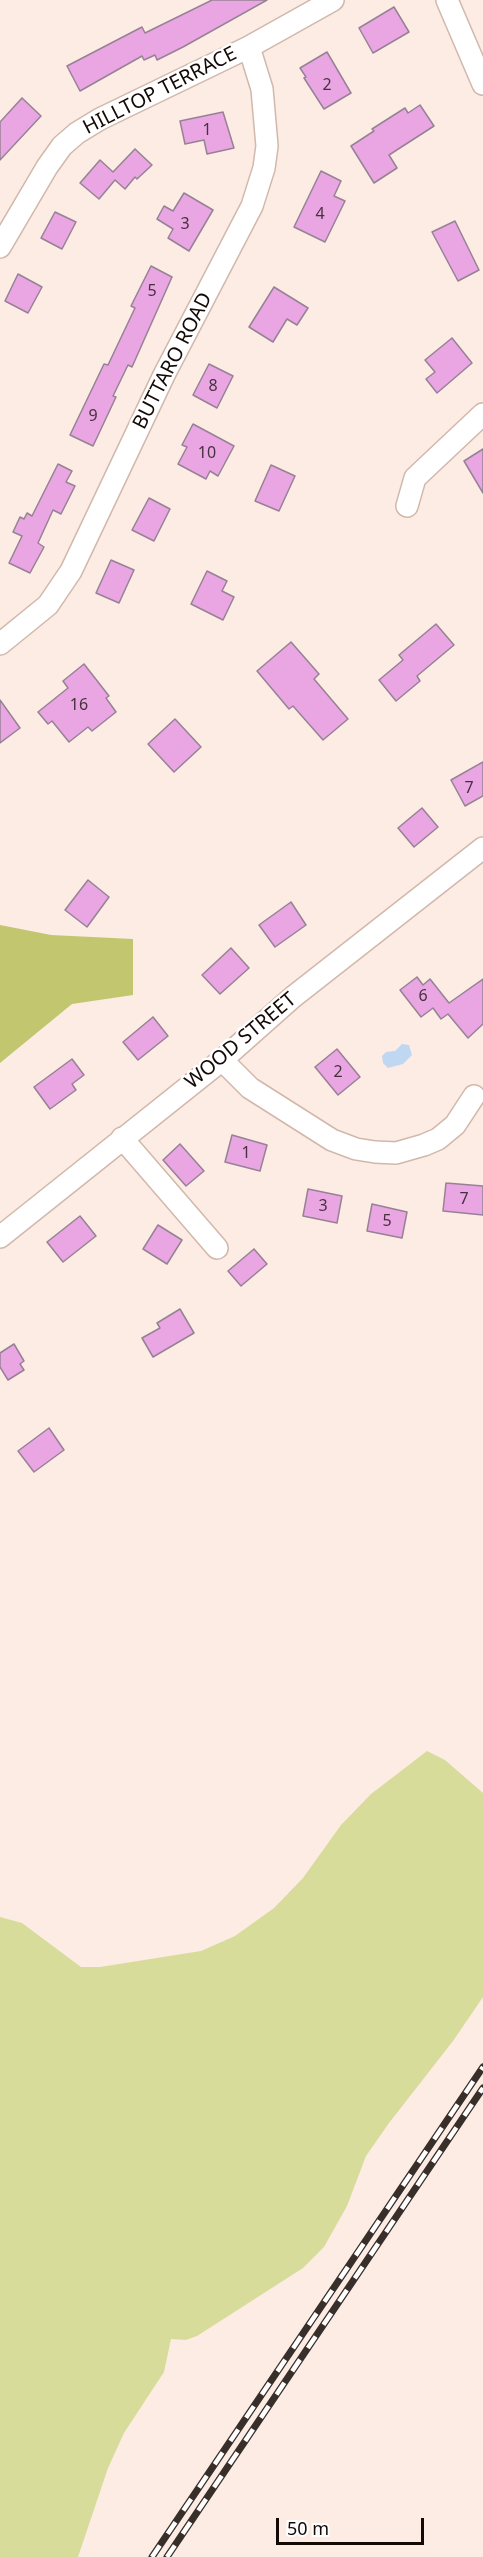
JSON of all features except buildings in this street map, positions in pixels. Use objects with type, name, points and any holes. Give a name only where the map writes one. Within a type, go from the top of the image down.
[{"type":"street","name":"HILLTOP TERRACE","points":[[0,247],[46,167],[77,133],[100,119],[249,47],[333,0]]},
{"type":"street","points":[[447,0],[483,84]]},
{"type":"street","name":"BUTTARO ROAD","points":[[0,644],[48,605],[67,579],[164,375],[252,206],[264,168],[267,146],[261,89],[249,47]]},
{"type":"street","points":[[407,506],[415,478],[483,414]]},
{"type":"street","name":"WOOD STREET","points":[[0,1237],[222,1059],[293,997],[483,848]]},
{"type":"street","points":[[222,1059],[250,1088],[332,1140],[356,1149],[375,1152],[396,1153],[438,1139],[455,1125],[474,1096]]},
{"type":"street","points":[[122,1138],[217,1248]]},
{"type":"green space","points":[[0,925],[51,935],[133,939],[133,995],[72,1004],[0,1063]]},
{"type":"green space","points":[[427,1751],[445,1760],[483,1793],[483,1997],[453,2041],[366,2156],[347,2206],[324,2247],[303,2268],[197,2336],[186,2340],[171,2339],[164,2372],[124,2433],[108,2468],[78,2557],[0,2557],[0,1917],[22,1923],[81,1967],[100,1967],[201,1951],[235,1936],[274,1908],[303,1878],[341,1825],[371,1794]]},
{"type":"water","points":[[402,1044],[409,1045],[412,1055],[403,1064],[388,1068],[383,1063],[382,1056],[386,1052],[395,1051]]},
{"type":"railway","points":[[152,2557],[483,2067]]},
{"type":"railway","points":[[167,2557],[483,2088]]}]
